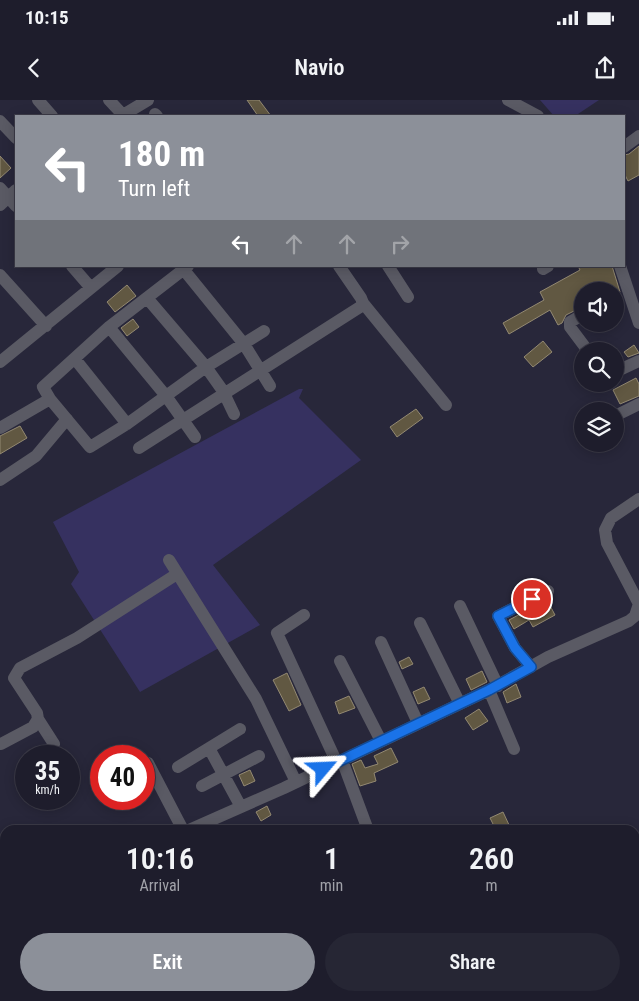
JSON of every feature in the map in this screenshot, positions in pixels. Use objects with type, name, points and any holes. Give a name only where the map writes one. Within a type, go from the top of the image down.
[{"type":"main road","points":[[619,1001],[629,1001]]},
{"type":"street","points":[[38,100],[51,115]]},
{"type":"street","points":[[109,100],[123,115]]},
{"type":"street","points":[[115,100],[123,115]]},
{"type":"street","points":[[123,115],[148,100]]},
{"type":"street","points":[[508,100],[536,115]]},
{"type":"street","points":[[0,121],[15,137]]},
{"type":"street","points":[[625,146],[639,136]]},
{"type":"street","points":[[73,267],[92,288]]},
{"type":"street","points":[[0,361],[46,326],[117,267]]},
{"type":"street","points":[[340,267],[361,298],[363,304],[446,405]]},
{"type":"street","points":[[389,267],[408,297]]},
{"type":"street","points":[[620,267],[637,309],[639,323]]},
{"type":"street","points":[[264,330],[244,344],[206,367],[127,424],[90,447],[50,399],[43,387],[109,327],[186,268],[244,344],[270,386]]},
{"type":"street","points":[[0,275],[46,326]]},
{"type":"street","points":[[147,298],[206,367],[224,393],[234,414]]},
{"type":"street","points":[[139,448],[363,304]]},
{"type":"street","points":[[574,320],[570,322],[570,327],[581,342]]},
{"type":"street","points":[[109,327],[166,396],[195,437]]},
{"type":"street","points":[[75,359],[127,424]]},
{"type":"street","points":[[624,368],[639,362]]},
{"type":"street","points":[[0,428],[50,399]]},
{"type":"street","points":[[624,412],[639,404]]},
{"type":"street","points":[[0,480],[36,456],[67,419]]},
{"type":"street","points":[[200,825],[460,704],[548,658],[629,621],[634,616],[639,604],[608,543],[605,530],[611,518],[639,499]]},
{"type":"street","points":[[168,560],[256,699],[296,782]]},
{"type":"street","points":[[54,744],[38,719],[37,713],[14,678],[20,668],[77,638],[177,574]]},
{"type":"street","points":[[531,667],[515,648],[498,616],[548,591]]},
{"type":"street","points":[[460,606],[493,688],[514,749]]},
{"type":"street","points":[[304,615],[277,633],[340,761],[366,825]]},
{"type":"street","points":[[420,623],[460,704]]},
{"type":"street","points":[[381,642],[418,723]]},
{"type":"street","points":[[340,661],[381,741]]},
{"type":"street","points":[[2,744],[33,727],[38,719]]},
{"type":"street","points":[[178,767],[240,729]]},
{"type":"street","points":[[209,748],[241,807]]},
{"type":"street","points":[[202,786],[259,756]]},
{"type":"street","points":[[155,776],[180,825]]},
{"type":"shaded area","points":[[540,100],[599,100],[576,115],[553,115]]},
{"type":"shaded area","points":[[299,389],[303,389],[299,398],[361,460],[213,565],[260,625],[140,692],[71,584],[79,572],[53,522]]},
{"type":"building","points":[[247,100],[259,100],[270,115],[257,115]]},
{"type":"building","points":[[639,146],[639,175],[628,181],[625,175],[625,155]]},
{"type":"building","points":[[0,156],[11,168],[0,178]]},
{"type":"building","points":[[578,267],[612,267],[617,282],[574,282],[574,311],[566,315],[562,323],[558,325],[550,310],[509,334],[503,323],[544,300],[540,292],[580,270]]},
{"type":"building","points":[[127,285],[136,296],[115,312],[107,302]]},
{"type":"building","points":[[133,319],[139,327],[127,336],[121,328]]},
{"type":"building","points":[[543,341],[552,352],[533,367],[524,357]]},
{"type":"building","points":[[634,345],[639,353],[628,357],[624,352]]},
{"type":"building","points":[[636,378],[639,384],[639,396],[624,402],[619,402],[614,392],[624,392],[624,384]]},
{"type":"building","points":[[416,409],[423,418],[397,437],[390,427]]},
{"type":"building","points":[[20,426],[27,438],[0,454],[0,436]]},
{"type":"building","points":[[547,600],[555,615],[533,627],[529,620],[514,629],[509,620]]},
{"type":"building","points":[[409,657],[413,664],[402,669],[399,662]]},
{"type":"building","points":[[482,671],[487,682],[471,690],[466,679]]},
{"type":"building","points":[[287,673],[301,705],[289,711],[273,680]]},
{"type":"building","points":[[516,684],[521,697],[507,703],[503,692]]},
{"type":"building","points":[[424,687],[430,699],[418,704],[413,692]]},
{"type":"building","points":[[349,696],[355,708],[339,714],[335,702]]},
{"type":"building","points":[[479,709],[488,721],[473,730],[465,718]]},
{"type":"building","points":[[391,748],[398,762],[374,773],[376,781],[360,786],[352,764],[361,760],[365,768],[378,764],[374,756]]},
{"type":"building","points":[[250,770],[255,781],[244,786],[239,775]]},
{"type":"building","points":[[267,806],[271,815],[261,821],[256,812]]},
{"type":"building","points":[[503,812],[509,825],[494,825],[490,818]]},
{"type":"route","points":[[323,769],[489,690],[531,667],[515,648],[498,616],[532,599]]}]
